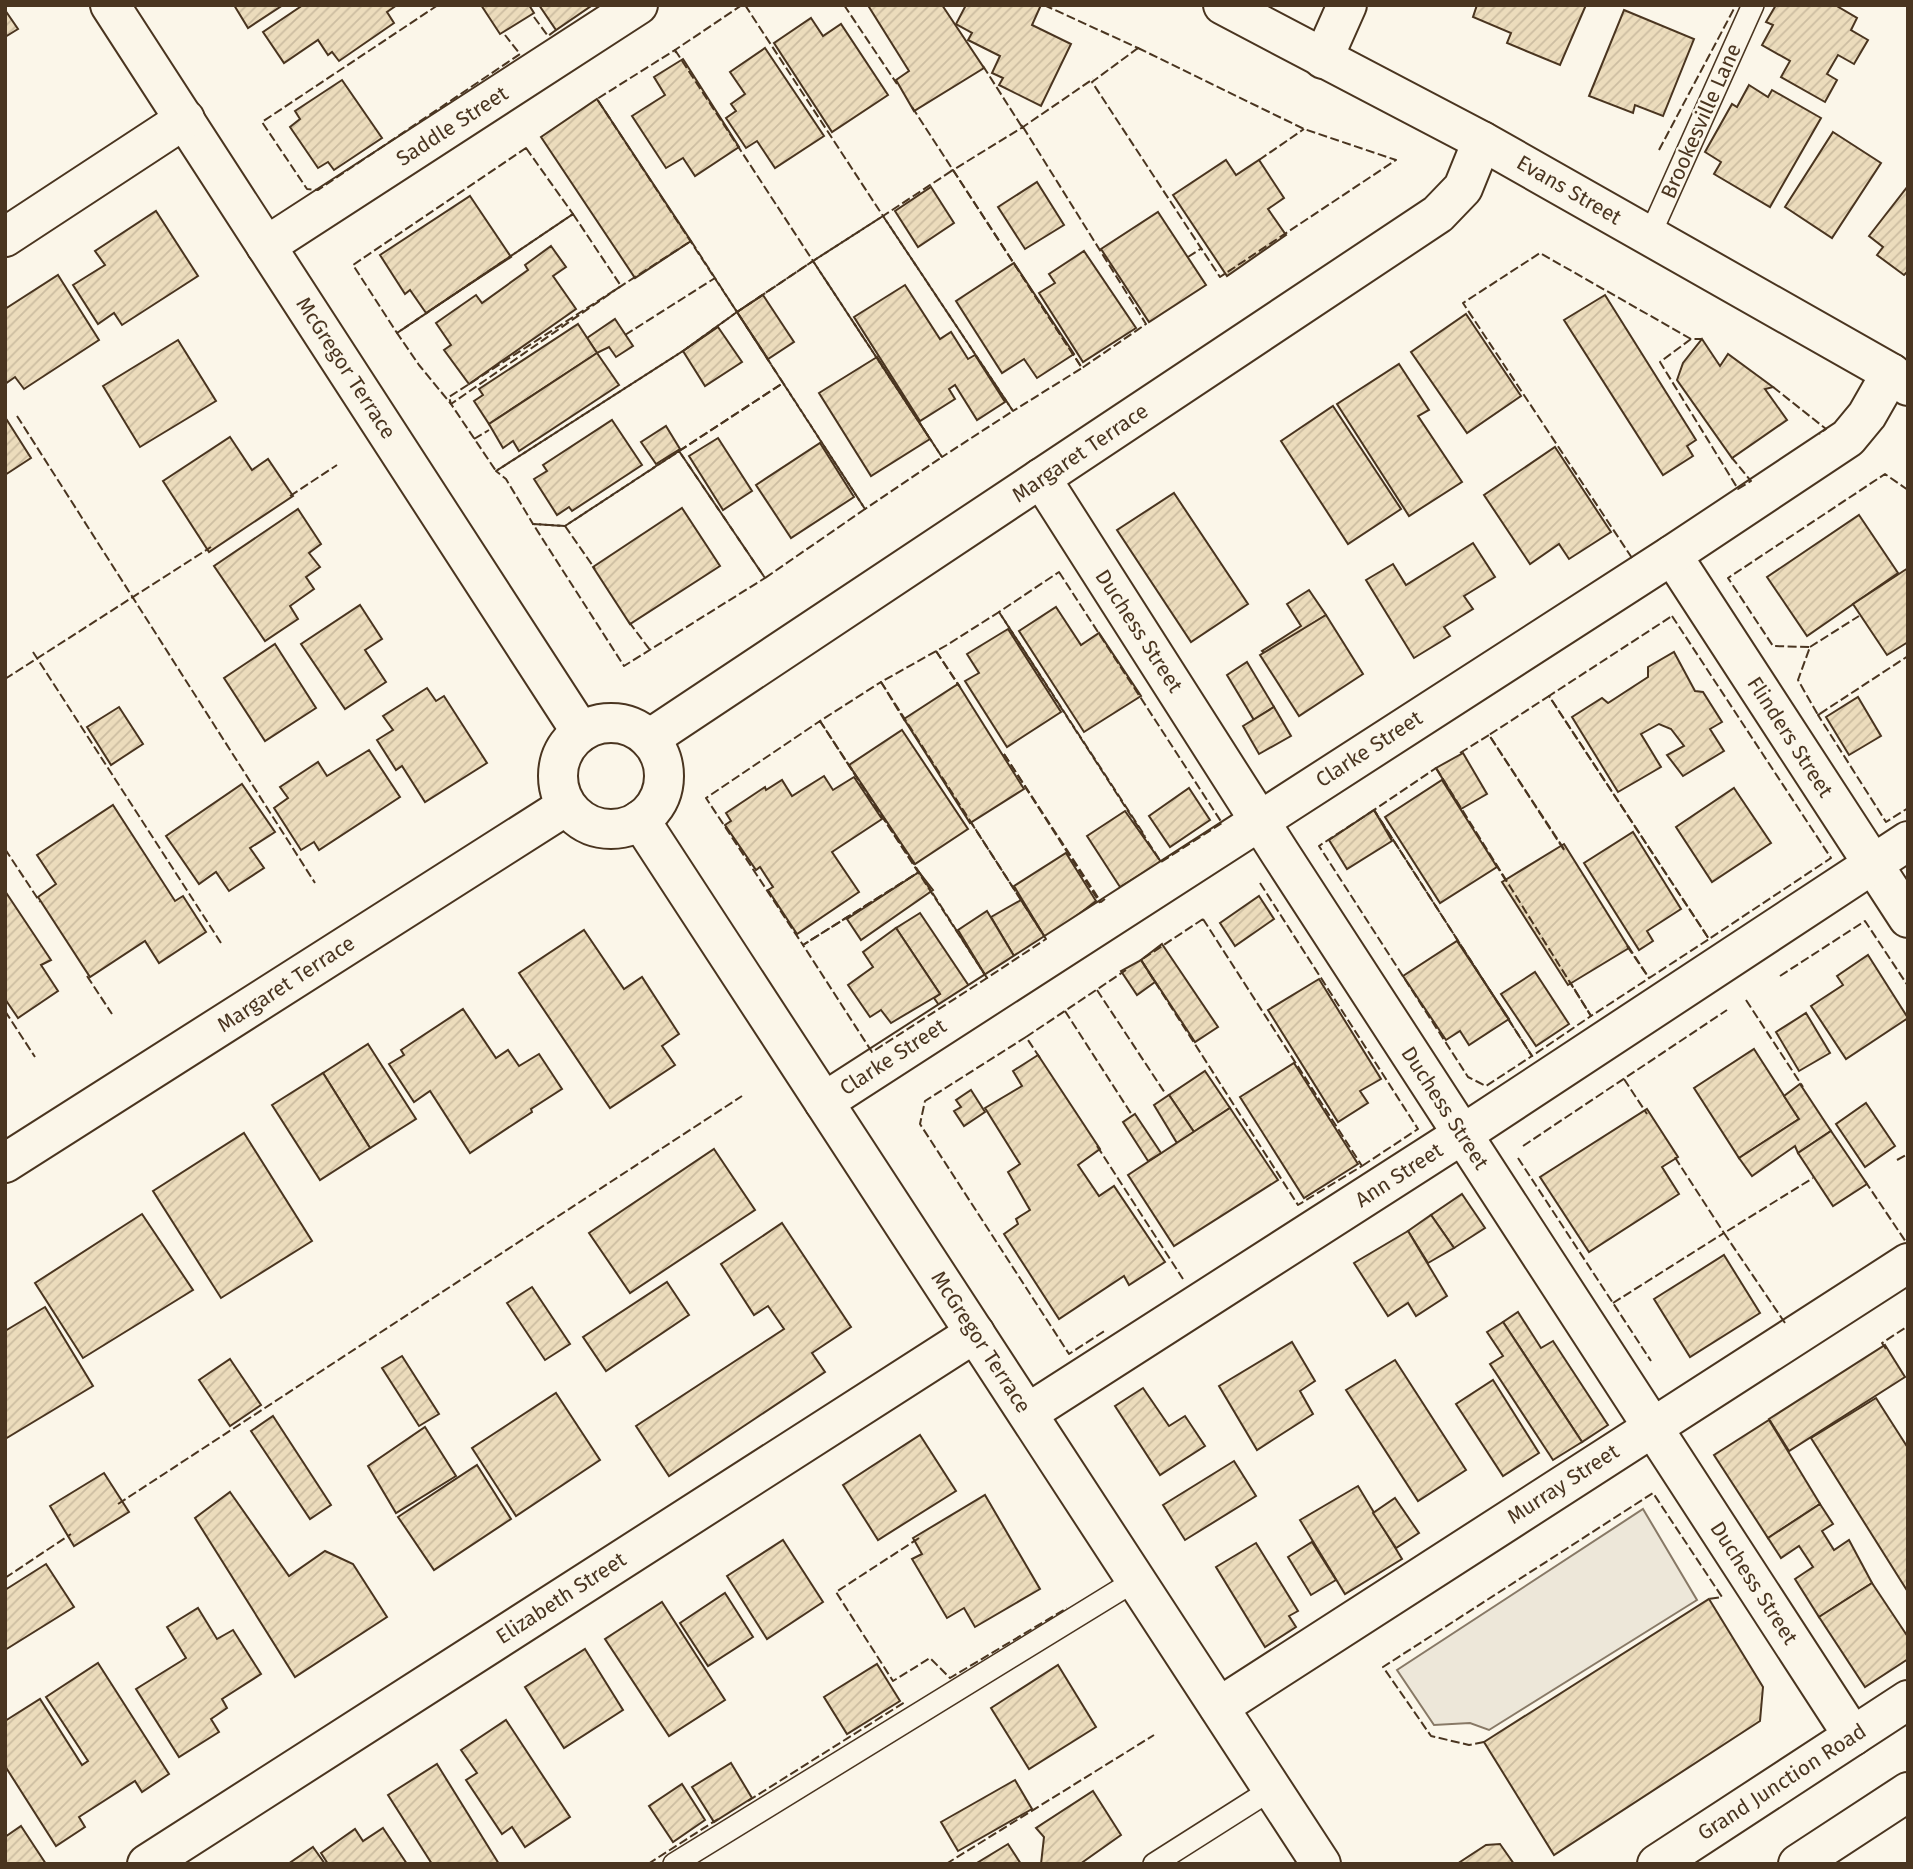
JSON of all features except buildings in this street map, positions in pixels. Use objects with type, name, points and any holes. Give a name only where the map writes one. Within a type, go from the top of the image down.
[{"type":"main road","name":"McGregor Terrace","points":[[110,5],[581,732]]},
{"type":"main road","name":"Saddle Street","points":[[266,246],[638,5]]},
{"type":"main road","name":"Evans Street","points":[[1223,5],[1482,141],[1900,380]]},
{"type":"main road","points":[[1323,59],[1347,5]]},
{"type":"main road","points":[[5,237],[185,119]]},
{"type":"main road","name":"Margaret Terrace","points":[[649,739],[1438,214],[1463,188],[1482,141]]},
{"type":"main road","name":"Clarke Street","points":[[824,1102],[1672,555],[1848,438],[1900,380]]},
{"type":"main road","name":"Duchess Street","points":[[1041,478],[1259,820],[1853,1736]]},
{"type":"main road","name":"Flinders Street","points":[[1672,555],[1908,918]]},
{"type":"main road","points":[[617,723],[634,728],[649,739],[660,754],[664,773],[662,791],[654,808],[640,820],[625,827],[608,830],[592,826],[578,818],[566,806],[559,791],[557,774],[560,758],[569,743],[581,732],[598,724],[617,723]]},
{"type":"main road","name":"Margaret Terrace","points":[[5,1163],[566,806]]},
{"type":"main road","name":"McGregor Terrace","points":[[640,820],[1321,1864]]},
{"type":"main road","name":"Ann Street","points":[[1028,1413],[1463,1134],[1908,841]]},
{"type":"main road","name":"Murray Street","points":[[1219,1707],[1908,1263]]},
{"type":"main road","name":"Elizabeth Street","points":[[148,1864],[975,1333]]},
{"type":"main road","name":"Grand Junction Road","points":[[1657,1864],[1908,1700]]},
{"type":"main road","points":[[1798,1864],[1908,1792]]},
{"type":"lane","name":"Brookesville Lane","points":[[1649,237],[1752,5]]},
{"type":"lane","points":[[674,1864],[1136,1580]]},
{"type":"lane","points":[[1154,1864],[1272,1789]]},
{"type":"shaded area","points":[[1643,1509],[1697,1600],[1489,1730],[1470,1723],[1434,1725],[1397,1670]]},
{"type":"fence","points":[[438,5],[262,122],[307,189],[318,190],[520,54],[505,35]]},
{"type":"fence","points":[[676,53],[675,50],[742,5]]},
{"type":"fence","points":[[745,5],[883,216],[813,261]]},
{"type":"fence","points":[[844,5],[897,84]]},
{"type":"fence","points":[[1044,5],[1138,48],[1136,49]]},
{"type":"fence","points":[[1659,150],[1736,5]]},
{"type":"fence","points":[[534,17],[548,36],[556,30]]},
{"type":"fence","points":[[1138,48],[1304,129],[1396,160],[1220,277],[1092,82],[1138,48]]},
{"type":"fence","points":[[675,50],[813,261],[737,312],[597,99],[675,50]]},
{"type":"fence","points":[[983,66],[1022,127]]},
{"type":"fence","points":[[1021,125],[1023,127],[1093,79]]},
{"type":"fence","points":[[912,107],[953,170],[951,171]]},
{"type":"fence","points":[[1023,127],[1146,324],[1082,368],[953,170],[1023,127]]},
{"type":"fence","points":[[1259,160],[1304,129]]},
{"type":"fence","points":[[526,148],[573,214],[397,333],[353,265],[526,148]]},
{"type":"fence","points":[[953,170],[1082,368],[1013,411],[883,216],[953,170]]},
{"type":"fence","points":[[573,214],[621,286],[451,404],[397,333],[573,214]]},
{"type":"fence","points":[[883,216],[1013,411],[942,457],[813,261],[883,216]]},
{"type":"fence","points":[[691,241],[737,312],[683,351],[496,471],[449,397],[691,241]]},
{"type":"fence","points":[[1188,257],[1202,248]]},
{"type":"fence","points":[[1632,558],[1463,303],[1540,253],[1691,339],[1702,339]]},
{"type":"fence","points":[[813,261],[942,457],[865,509],[737,312],[813,261]]},
{"type":"fence","points":[[625,335],[715,278]]},
{"type":"fence","points":[[737,312],[783,383],[565,526],[533,524],[506,479],[496,471],[683,351],[737,312]]},
{"type":"fence","points":[[1691,339],[1660,362],[1738,489],[1751,481],[1732,458]]},
{"type":"fence","points":[[783,383],[865,509],[765,578],[679,451],[783,383]]},
{"type":"fence","points":[[1773,387],[1826,429],[1819,434]]},
{"type":"fence","points":[[17,416],[315,883]]},
{"type":"fence","points":[[474,439],[489,430]]},
{"type":"fence","points":[[679,451],[765,578],[624,666],[533,524],[565,526],[679,451]]},
{"type":"fence","points":[[290,496],[337,465]]},
{"type":"fence","points":[[1908,490],[1885,474],[1728,578],[1773,646],[1810,647],[1798,680],[1818,715],[1908,656]]},
{"type":"fence","points":[[565,526],[595,569]]},
{"type":"fence","points":[[5,679],[211,547]]},
{"type":"fence","points":[[1059,572],[1222,823],[1161,862],[999,612],[1059,572]]},
{"type":"fence","points":[[905,721],[881,682],[999,612],[1145,836]]},
{"type":"fence","points":[[1672,616],[1831,858],[1709,939],[1549,696],[1672,616]]},
{"type":"fence","points":[[1810,647],[1859,616]]},
{"type":"fence","points":[[629,622],[650,650]]},
{"type":"fence","points":[[936,651],[959,686]]},
{"type":"fence","points":[[936,651],[960,687]]},
{"type":"fence","points":[[33,652],[221,943]]},
{"type":"fence","points":[[881,682],[1046,939],[987,978],[820,721],[881,682]]},
{"type":"fence","points":[[1564,849],[1489,735],[1549,696],[1709,939],[1591,1016],[1570,982]]},
{"type":"fence","points":[[1820,714],[1818,715],[1886,822],[1908,808]]},
{"type":"fence","points":[[820,721],[919,872],[803,945],[706,798],[820,721]]},
{"type":"fence","points":[[1460,753],[1489,735],[1564,850]]},
{"type":"fence","points":[[1004,754],[1101,902],[1105,899]]},
{"type":"fence","points":[[1004,754],[1100,903]]},
{"type":"fence","points":[[1436,768],[1591,1016],[1532,1056],[1374,810],[1436,768]]},
{"type":"fence","points":[[1374,810],[1532,1056],[1486,1086],[1468,1077],[1319,846],[1374,810]]},
{"type":"fence","points":[[970,821],[1023,903]]},
{"type":"fence","points":[[5,849],[40,902]]},
{"type":"fence","points":[[1495,863],[1508,884]]},
{"type":"fence","points":[[919,872],[987,978],[872,1052],[803,945],[919,872]]},
{"type":"fence","points":[[1260,883],[1418,1129],[1362,1166],[1360,1163]]},
{"type":"fence","points":[[1203,919],[1362,1166],[1298,1205],[1141,960],[1203,919]]},
{"type":"fence","points":[[1780,976],[1865,921],[1908,986]]},
{"type":"fence","points":[[1627,946],[1649,978]]},
{"type":"fence","points":[[1628,946],[1649,978]]},
{"type":"fence","points":[[1026,1037],[1126,970]]},
{"type":"fence","points":[[87,976],[112,1014]]},
{"type":"fence","points":[[1097,990],[1165,1093]]},
{"type":"fence","points":[[1746,1000],[1803,1087]]},
{"type":"fence","points":[[1523,1146],[1727,1010]]},
{"type":"fence","points":[[5,1011],[35,1057]]},
{"type":"fence","points":[[1065,1011],[1132,1115]]},
{"type":"fence","points":[[1040,1058],[1026,1037],[925,1101],[920,1124],[1069,1354],[1106,1330]]},
{"type":"fence","points":[[1624,1079],[1647,1114]]},
{"type":"fence","points":[[118,1504],[742,1096]]},
{"type":"fence","points":[[1097,1146],[1183,1279]]},
{"type":"fence","points":[[1897,1160],[1908,1154]]},
{"type":"fence","points":[[1613,1303],[1724,1233],[1674,1156]]},
{"type":"fence","points":[[1518,1158],[1651,1361]]},
{"type":"fence","points":[[1785,1323],[1724,1233],[1813,1178]]},
{"type":"fence","points":[[1865,1181],[1908,1245]]},
{"type":"fence","points":[[1886,1349],[1882,1343],[1908,1326]]},
{"type":"fence","points":[[1484,1742],[1469,1745],[1431,1736],[1383,1667],[1653,1493],[1722,1597],[1709,1599]]},
{"type":"fence","points":[[5,1578],[71,1534]]},
{"type":"fence","points":[[919,1538],[836,1592],[893,1681],[930,1658],[950,1678],[1067,1608]]},
{"type":"fence","points":[[748,1801],[905,1702]]},
{"type":"fence","points":[[946,1864],[1154,1735]]},
{"type":"fence","points":[[648,1864],[718,1819]]}]
